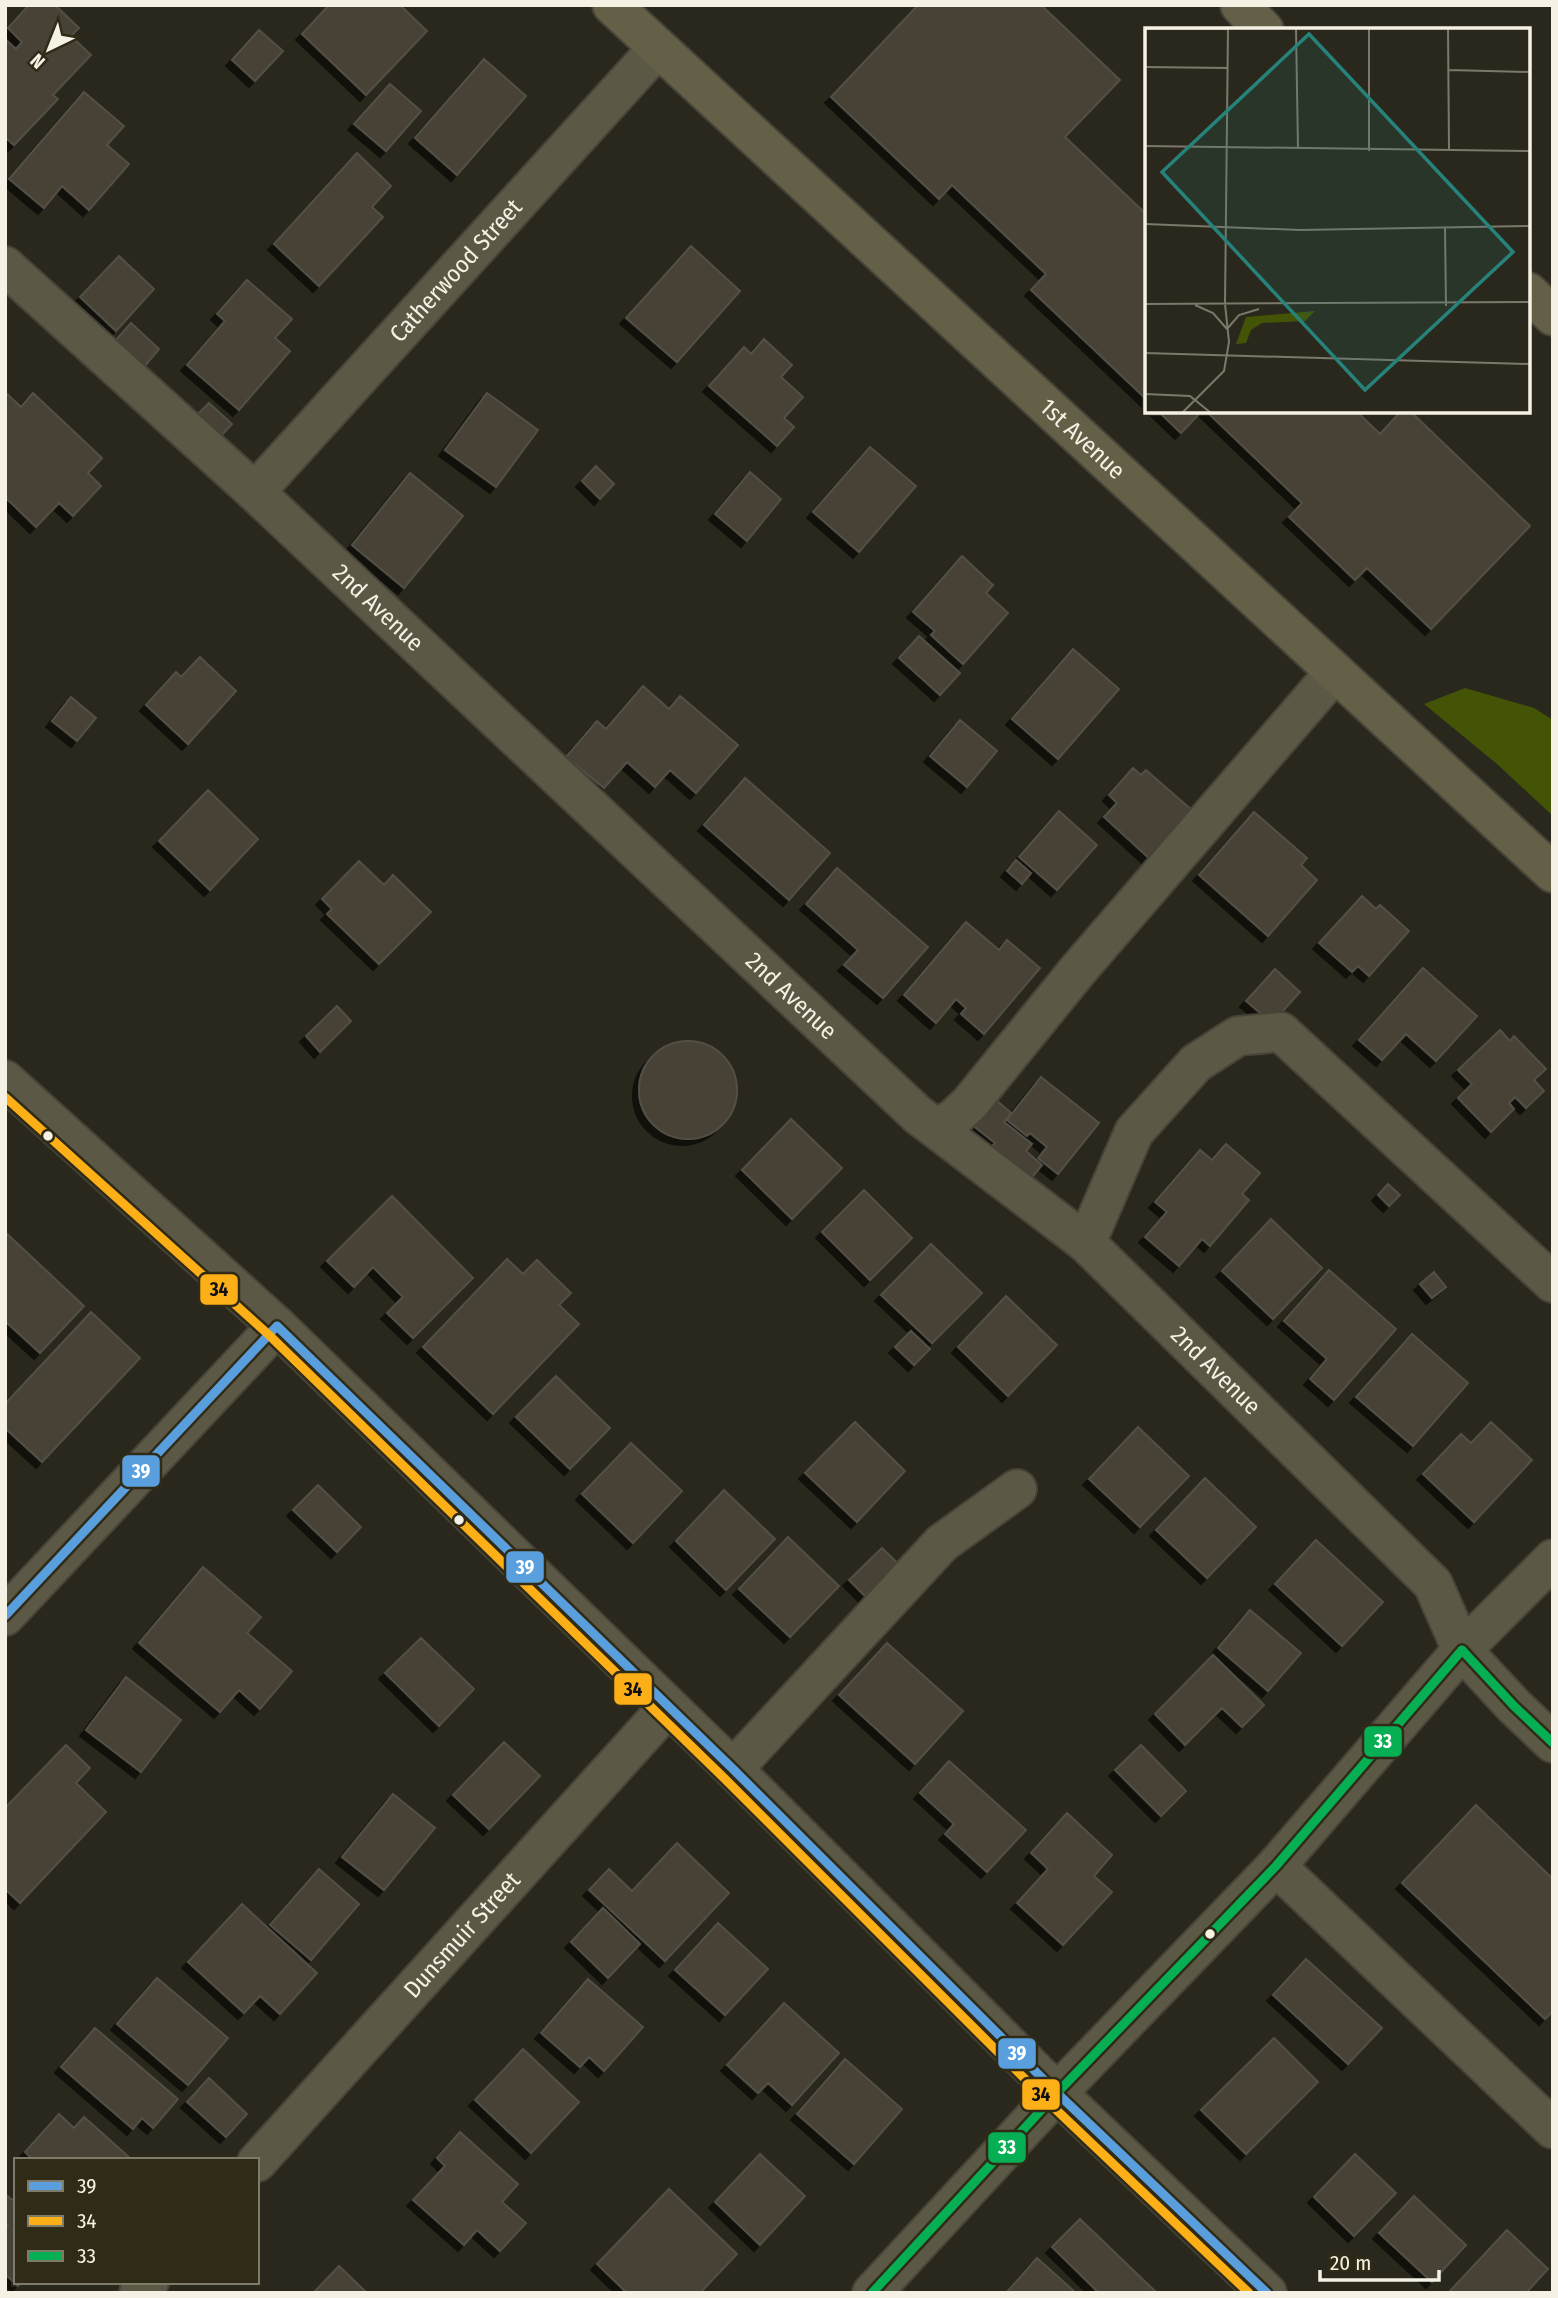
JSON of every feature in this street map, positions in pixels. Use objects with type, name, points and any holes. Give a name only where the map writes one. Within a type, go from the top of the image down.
[{"type":"main road","name":"1st Avenue","points":[[612,5],[1553,873]]},
{"type":"main road","points":[[1240,5],[1263,28]]},
{"type":"main road","points":[[1530,294],[1553,316]]},
{"type":"street","name":"Catherwood Street","points":[[255,492],[658,48]]},
{"type":"street","name":"2nd Avenue","points":[[5,267],[255,492],[928,1122],[1086,1243],[1433,1584],[1462,1650],[1553,1743]]},
{"type":"street","points":[[928,1122],[954,1118],[970,1103],[1078,970],[1335,671]]},
{"type":"street","points":[[1086,1243],[1134,1132],[1196,1063],[1238,1036],[1281,1032],[1553,1283]]},
{"type":"street","points":[[5,1080],[277,1326],[733,1769],[1057,2093],[1267,2293]]},
{"type":"street","points":[[5,1616],[277,1326]]},
{"type":"street","points":[[733,1769],[942,1543],[1017,1489]]},
{"type":"street","points":[[872,2293],[1057,2093],[1276,1866],[1462,1650],[1553,1559]]},
{"type":"street","name":"Dunsmuir Street","points":[[259,2160],[668,1707]]},
{"type":"street","points":[[1276,1866],[1553,2129]]},
{"type":"green space","points":[[1465,688],[1534,708],[1553,720],[1553,816],[1497,764],[1424,704]]},
{"type":"building","points":[[29,5],[55,5],[79,28],[71,36],[91,55],[53,95],[58,99],[14,145],[5,137],[5,39],[16,49],[22,42],[8,28]]},
{"type":"building","points":[[329,5],[400,5],[427,31],[366,95],[302,34]]},
{"type":"building","points":[[918,5],[1041,5],[1120,80],[1065,137],[1145,213],[1145,398],[1031,290],[1046,274],[952,185],[939,199],[831,97]]},
{"type":"building","points":[[259,30],[283,51],[255,81],[232,60]]},
{"type":"building","points":[[484,59],[526,96],[457,175],[415,138]]},
{"type":"building","points":[[390,84],[421,111],[386,151],[354,124]]},
{"type":"building","points":[[84,92],[124,126],[107,145],[129,164],[89,210],[62,186],[44,208],[9,179]]},
{"type":"building","points":[[357,153],[391,186],[372,207],[383,217],[319,286],[274,244]]},
{"type":"building","points":[[691,246],[740,291],[677,362],[626,318]]},
{"type":"building","points":[[119,256],[154,289],[116,331],[80,297]]},
{"type":"building","points":[[247,280],[292,319],[275,338],[290,351],[239,410],[187,365],[225,321],[217,314]]},
{"type":"building","points":[[131,323],[159,349],[144,367],[115,341]]},
{"type":"building","points":[[764,339],[792,365],[781,377],[803,397],[784,418],[794,427],[777,446],[709,386],[744,347],[751,354]]},
{"type":"building","points":[[33,393],[102,458],[88,473],[101,486],[73,516],[59,503],[36,527],[5,497],[5,395],[21,407]]},
{"type":"building","points":[[487,393],[538,430],[496,487],[445,450]]},
{"type":"building","points":[[209,403],[232,424],[221,436],[198,414]]},
{"type":"building","points":[[1160,413],[1200,413],[1181,433]]},
{"type":"building","points":[[1208,413],[1358,413],[1380,434],[1399,413],[1412,413],[1530,526],[1431,629],[1367,568],[1355,580],[1289,517],[1302,503]]},
{"type":"building","points":[[870,447],[916,486],[859,552],[813,512]]},
{"type":"building","points":[[596,466],[614,484],[600,499],[582,481]]},
{"type":"building","points":[[750,472],[781,499],[747,541],[715,514]]},
{"type":"building","points":[[410,473],[463,516],[404,588],[352,545]]},
{"type":"building","points":[[962,556],[993,585],[986,593],[1008,613],[963,664],[931,635],[935,631],[913,612]]},
{"type":"building","points":[[919,636],[960,673],[940,695],[899,658]]},
{"type":"building","points":[[1073,649],[1119,689],[1058,759],[1012,719]]},
{"type":"building","points":[[200,657],[236,691],[188,744],[146,705],[176,672],[181,677]]},
{"type":"building","points":[[643,686],[669,709],[680,696],[738,745],[696,793],[670,770],[655,787],[627,762],[604,788],[566,757],[597,721],[606,729]]},
{"type":"building","points":[[71,697],[96,718],[77,741],[52,721]]},
{"type":"building","points":[[960,720],[997,751],[967,787],[930,756]]},
{"type":"building","points":[[1133,768],[1141,775],[1146,770],[1193,811],[1150,859],[1104,817],[1117,803],[1109,795]]},
{"type":"building","points":[[745,778],[830,853],[789,900],[704,825]]},
{"type":"building","points":[[208,790],[258,839],[210,890],[159,841]]},
{"type":"building","points":[[1059,811],[1097,845],[1057,890],[1019,857]]},
{"type":"building","points":[[1254,812],[1307,858],[1301,865],[1317,880],[1268,936],[1199,875]]},
{"type":"building","points":[[1016,860],[1031,873],[1022,884],[1007,871]]},
{"type":"building","points":[[359,861],[384,885],[393,875],[431,912],[379,964],[327,914],[332,909],[322,899]]},
{"type":"building","points":[[837,868],[928,947],[883,998],[844,965],[858,950],[806,904]]},
{"type":"building","points":[[1362,896],[1376,909],[1380,905],[1409,931],[1369,976],[1358,966],[1352,972],[1319,943]]},
{"type":"building","points":[[966,922],[999,950],[1007,940],[1040,968],[984,1034],[961,1014],[966,1008],[956,999],[936,1023],[904,995]]},
{"type":"building","points":[[1423,968],[1477,1016],[1436,1061],[1406,1034],[1382,1060],[1359,1040]]},
{"type":"building","points":[[1275,969],[1300,992],[1272,1023],[1246,1001]]},
{"type":"building","points":[[337,1006],[351,1021],[320,1052],[306,1036]]},
{"type":"building","points":[[1500,1030],[1510,1041],[1514,1036],[1546,1069],[1534,1080],[1544,1091],[1526,1108],[1515,1097],[1509,1103],[1514,1109],[1491,1132],[1458,1098],[1472,1084],[1458,1070]]},
{"type":"building","points":[[688,1041],[707,1045],[723,1055],[733,1071],[737,1090],[733,1109],[723,1125],[707,1135],[688,1139],[669,1135],[653,1125],[643,1109],[639,1090],[643,1071],[653,1055],[669,1045]]},
{"type":"building","points":[[1041,1077],[1099,1123],[1058,1174],[1038,1158],[1047,1147],[1007,1120]]},
{"type":"building","points":[[996,1100],[1011,1113],[1004,1122],[1032,1144],[1026,1151],[1042,1165],[1023,1188],[984,1156],[995,1143],[975,1127]]},
{"type":"building","points":[[791,1119],[842,1168],[792,1219],[742,1170]]},
{"type":"building","points":[[1226,1144],[1260,1173],[1242,1194],[1249,1200],[1210,1246],[1202,1239],[1179,1266],[1145,1237],[1167,1212],[1155,1202],[1200,1150],[1212,1160]]},
{"type":"building","points":[[1388,1184],[1400,1195],[1389,1206],[1378,1195]]},
{"type":"building","points":[[864,1190],[912,1238],[870,1280],[822,1232]]},
{"type":"building","points":[[392,1196],[473,1278],[413,1338],[387,1313],[403,1297],[373,1267],[354,1287],[327,1261]]},
{"type":"building","points":[[1271,1219],[1322,1268],[1273,1319],[1222,1271]]},
{"type":"building","points":[[5,1232],[84,1306],[40,1353],[5,1321]]},
{"type":"building","points":[[931,1244],[982,1293],[932,1343],[881,1295]]},
{"type":"building","points":[[507,1259],[523,1274],[537,1260],[571,1293],[559,1305],[579,1324],[493,1414],[423,1347]]},
{"type":"building","points":[[1329,1270],[1396,1329],[1334,1400],[1310,1379],[1327,1359],[1284,1321]]},
{"type":"building","points":[[1434,1272],[1446,1287],[1432,1298],[1420,1284]]},
{"type":"building","points":[[1006,1296],[1057,1345],[1008,1396],[958,1347]]},
{"type":"building","points":[[91,1312],[140,1358],[42,1462],[5,1428],[5,1404]]},
{"type":"building","points":[[911,1331],[930,1349],[914,1365],[895,1347]]},
{"type":"building","points":[[1412,1334],[1468,1383],[1413,1446],[1356,1397]]},
{"type":"building","points":[[556,1376],[610,1428],[570,1469],[516,1417]]},
{"type":"building","points":[[855,1422],[905,1471],[857,1522],[805,1473]]},
{"type":"building","points":[[1491,1422],[1532,1460],[1474,1522],[1423,1474],[1461,1434],[1471,1443]]},
{"type":"building","points":[[1138,1427],[1189,1476],[1140,1527],[1089,1479]]},
{"type":"building","points":[[631,1443],[682,1491],[633,1543],[582,1494]]},
{"type":"building","points":[[1205,1478],[1256,1527],[1207,1578],[1156,1530]]},
{"type":"building","points":[[318,1485],[361,1527],[337,1552],[293,1510]]},
{"type":"building","points":[[724,1490],[775,1539],[726,1590],[676,1541]]},
{"type":"building","points":[[788,1537],[839,1586],[790,1637],[739,1589]]},
{"type":"building","points":[[1316,1540],[1383,1602],[1342,1646],[1275,1584]]},
{"type":"building","points":[[882,1548],[909,1574],[875,1606],[849,1580]]},
{"type":"building","points":[[203,1567],[261,1617],[247,1633],[292,1671],[260,1709],[239,1690],[220,1712],[139,1643]]},
{"type":"building","points":[[1250,1610],[1301,1653],[1268,1691],[1218,1648]]},
{"type":"building","points":[[421,1638],[474,1689],[439,1726],[385,1673]]},
{"type":"building","points":[[887,1643],[963,1711],[915,1764],[839,1695]]},
{"type":"building","points":[[1213,1655],[1264,1705],[1242,1727],[1222,1708],[1185,1745],[1155,1714]]},
{"type":"building","points":[[126,1677],[181,1720],[141,1772],[86,1730]]},
{"type":"building","points":[[504,1742],[540,1776],[489,1829],[453,1795]]},
{"type":"building","points":[[66,1745],[90,1768],[76,1783],[106,1812],[20,1903],[5,1889],[5,1808]]},
{"type":"building","points":[[1141,1745],[1186,1791],[1161,1816],[1115,1770]]},
{"type":"building","points":[[949,1761],[1026,1830],[987,1872],[945,1834],[954,1824],[920,1793]]},
{"type":"building","points":[[393,1794],[435,1828],[384,1890],[342,1857]]},
{"type":"building","points":[[1476,1805],[1553,1879],[1553,2011],[1545,2019],[1402,1883]]},
{"type":"building","points":[[1067,1813],[1112,1855],[1094,1876],[1112,1892],[1063,1945],[1017,1903],[1048,1869],[1031,1853]]},
{"type":"building","points":[[677,1843],[729,1893],[665,1961],[589,1890],[609,1869],[632,1891]]},
{"type":"building","points":[[319,1869],[359,1904],[311,1960],[270,1925]]},
{"type":"building","points":[[242,1904],[317,1973],[280,2014],[260,1996],[244,2013],[188,1962]]},
{"type":"building","points":[[603,1908],[640,1944],[608,1978],[571,1942]]},
{"type":"building","points":[[718,1923],[768,1969],[725,2015],[675,1970]]},
{"type":"building","points":[[1306,1959],[1382,2028],[1348,2064],[1273,1995]]},
{"type":"building","points":[[157,1978],[228,2038],[188,2085],[117,2024]]},
{"type":"building","points":[[588,1979],[643,2027],[604,2071],[589,2057],[580,2067],[541,2033]]},
{"type":"building","points":[[784,2003],[839,2053],[792,2105],[768,2083],[758,2093],[727,2065]]},
{"type":"building","points":[[95,2028],[178,2099],[153,2128],[142,2118],[133,2129],[61,2067]]},
{"type":"building","points":[[1274,2038],[1318,2082],[1246,2154],[1201,2110]]},
{"type":"building","points":[[523,2049],[579,2102],[531,2153],[475,2100]]},
{"type":"building","points":[[845,2059],[902,2109],[854,2164],[797,2114]]},
{"type":"building","points":[[209,2078],[247,2114],[226,2137],[187,2102]]},
{"type":"building","points":[[59,2114],[74,2128],[84,2117],[130,2158],[31,2158],[25,2152]]},
{"type":"building","points":[[460,2132],[518,2184],[502,2202],[526,2223],[500,2251],[477,2230],[464,2245],[413,2200],[445,2166],[437,2158]]},
{"type":"building","points":[[760,2154],[805,2196],[760,2245],[715,2202]]},
{"type":"building","points":[[1355,2154],[1396,2193],[1354,2236],[1314,2197]]},
{"type":"building","points":[[669,2189],[737,2254],[700,2293],[627,2293],[597,2264]]},
{"type":"building","points":[[5,2194],[12,2200],[14,2198],[14,2282],[5,2274],[5,2228],[8,2225],[5,2223]]},
{"type":"building","points":[[1414,2196],[1466,2245],[1432,2282],[1379,2233]]},
{"type":"building","points":[[1080,2219],[1157,2293],[1099,2293],[1052,2247]]},
{"type":"building","points":[[1507,2230],[1548,2269],[1526,2293],[1448,2293]]},
{"type":"building","points":[[1037,2258],[1076,2293],[1006,2293]]},
{"type":"building","points":[[339,2266],[367,2293],[313,2293]]},
{"type":"transit line","name":"34","points":[[5,1097],[269,1335],[724,1778],[1048,2102],[1249,2293]]},
{"type":"transit line","name":"39","points":[[277,1326],[733,1769],[1057,2093],[1267,2293]]},
{"type":"transit line","name":"39","points":[[5,1616],[277,1326]]},
{"type":"transit line","name":"33","points":[[872,2293],[1057,2093],[1276,1866],[1462,1650],[1553,1743]]}]
